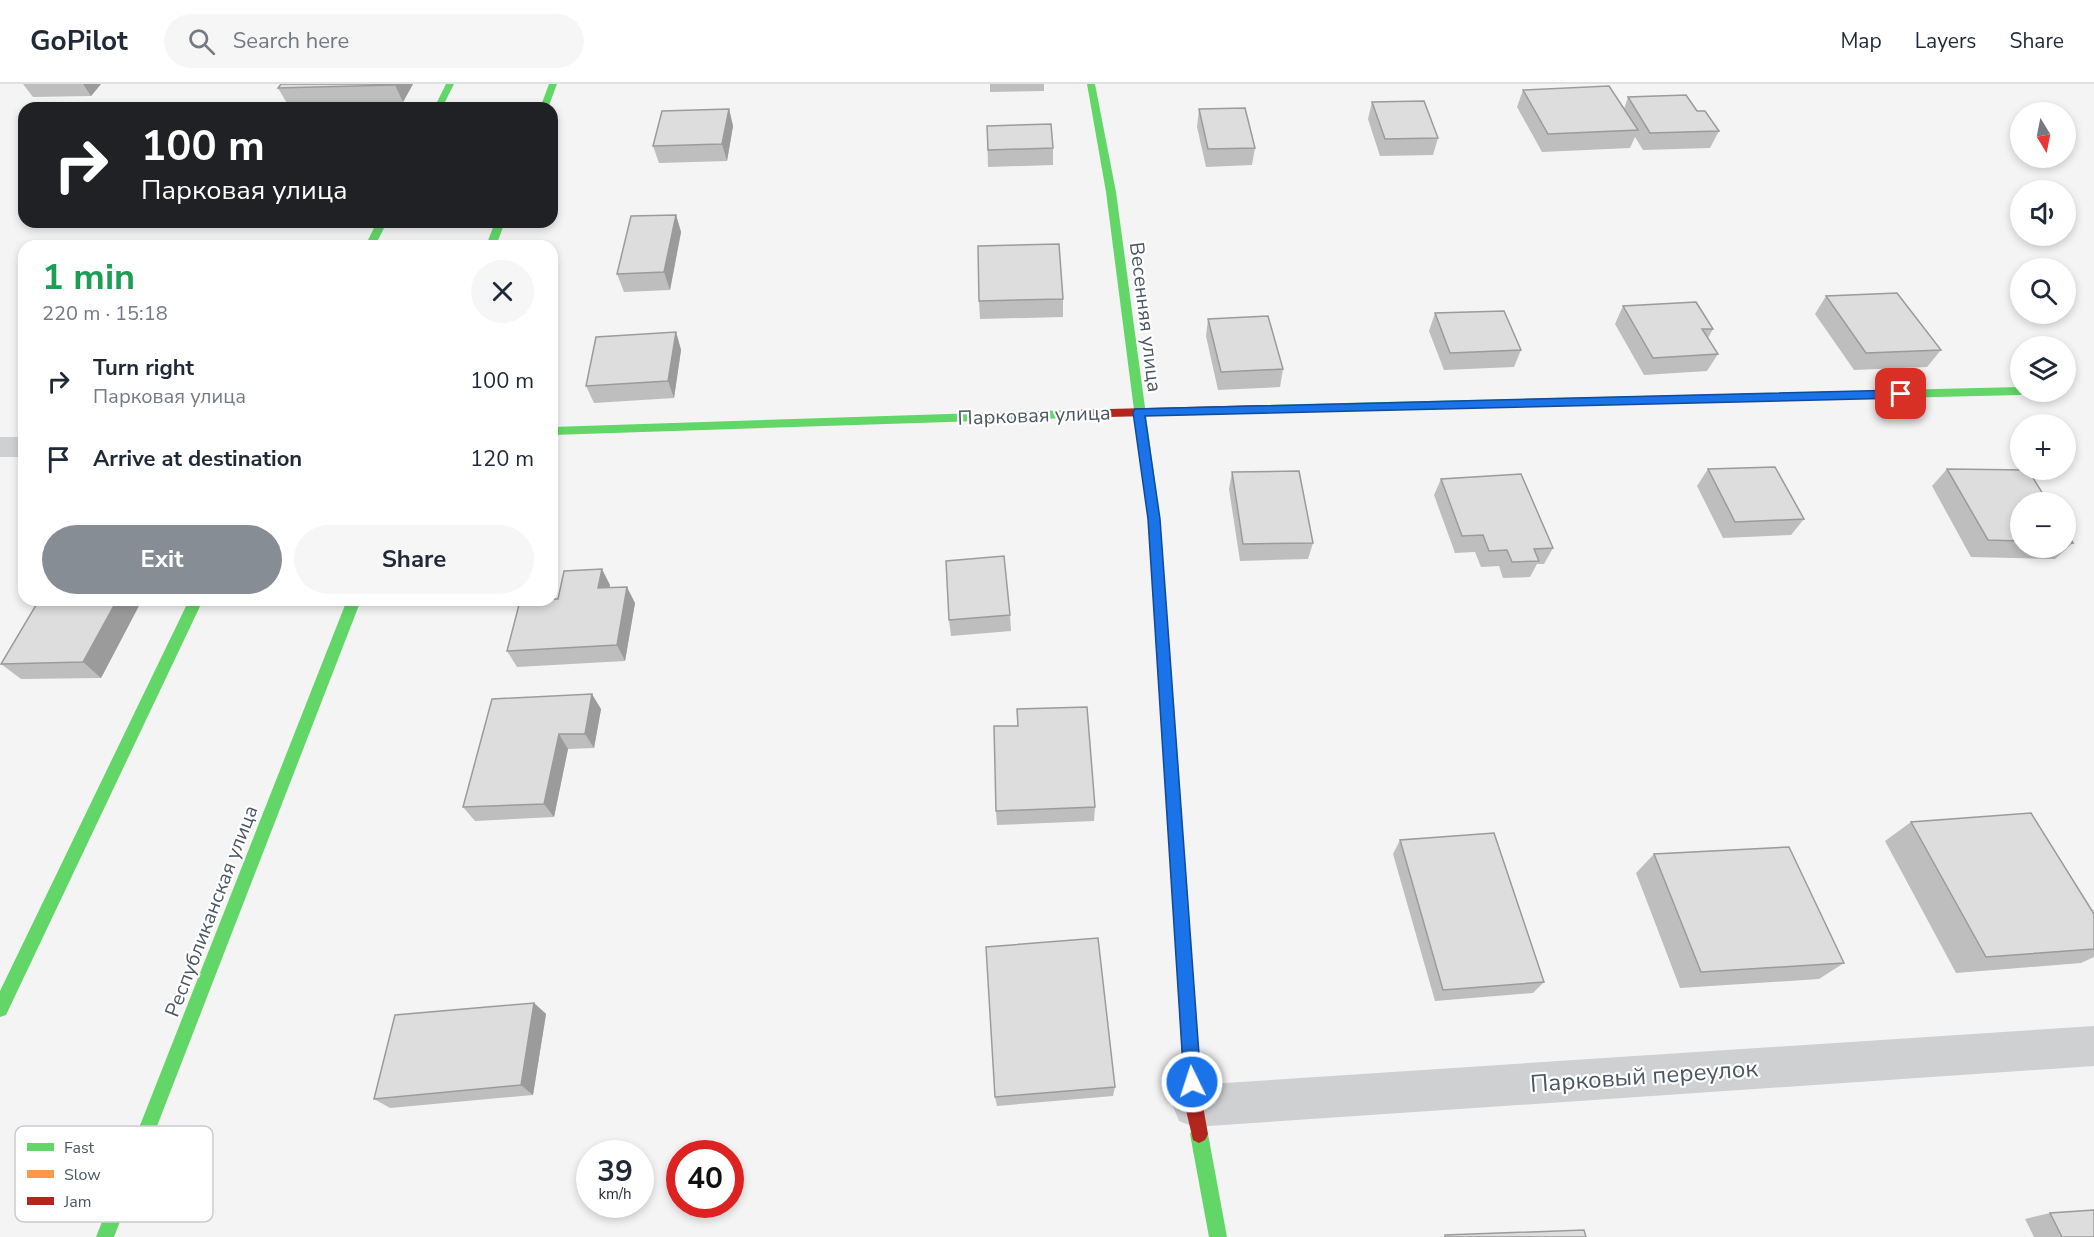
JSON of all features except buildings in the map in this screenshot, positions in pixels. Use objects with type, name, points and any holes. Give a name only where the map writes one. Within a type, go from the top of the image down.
[{"type":"street","points":[[441,102],[450,84]]},
{"type":"street","points":[[546,102],[553,84]]},
{"type":"street","name":"Весенняя улица","points":[[1091,84],[1111,192],[1154,519],[1194,1106],[1218,1237]]},
{"type":"street","name":"Парковая улица","points":[[558,431],[1139,412],[2010,391]]},
{"type":"street","points":[[0,447],[18,447]]},
{"type":"street","points":[[0,1009],[193,606]]},
{"type":"street","name":"Республиканская улица","points":[[148,1126],[352,606]]},
{"type":"street","name":"Парковый переулок","points":[[1194,1106],[2094,1046]]},
{"type":"street","name":"Республиканская улица","points":[[105,1237],[111,1222]]},
{"type":"traffic: fast","points":[[441,102],[450,84]]},
{"type":"traffic: fast","points":[[546,102],[553,84]]},
{"type":"traffic: fast","points":[[1091,84],[1111,192],[1154,519],[1168,722]]},
{"type":"traffic: fast","points":[[373,240],[379,228]]},
{"type":"traffic: fast","points":[[493,240],[498,228]]},
{"type":"traffic: fast","points":[[1264,409],[2010,391]]},
{"type":"traffic: fast","points":[[558,431],[1070,414]]},
{"type":"traffic: fast","points":[[0,1009],[193,606]]},
{"type":"traffic: fast","points":[[148,1126],[352,606]]},
{"type":"traffic: fast","points":[[1199,1134],[1218,1237]]},
{"type":"traffic: fast","points":[[105,1237],[111,1222]]},
{"type":"traffic: slow","points":[[1168,722],[1186,989]]},
{"type":"traffic: jam","points":[[1070,414],[1264,409]]},
{"type":"traffic: jam","points":[[1186,989],[1194,1106],[1199,1134]]},
{"type":"route","points":[[1192,1082],[1154,519],[1139,412],[1901,394]]}]
